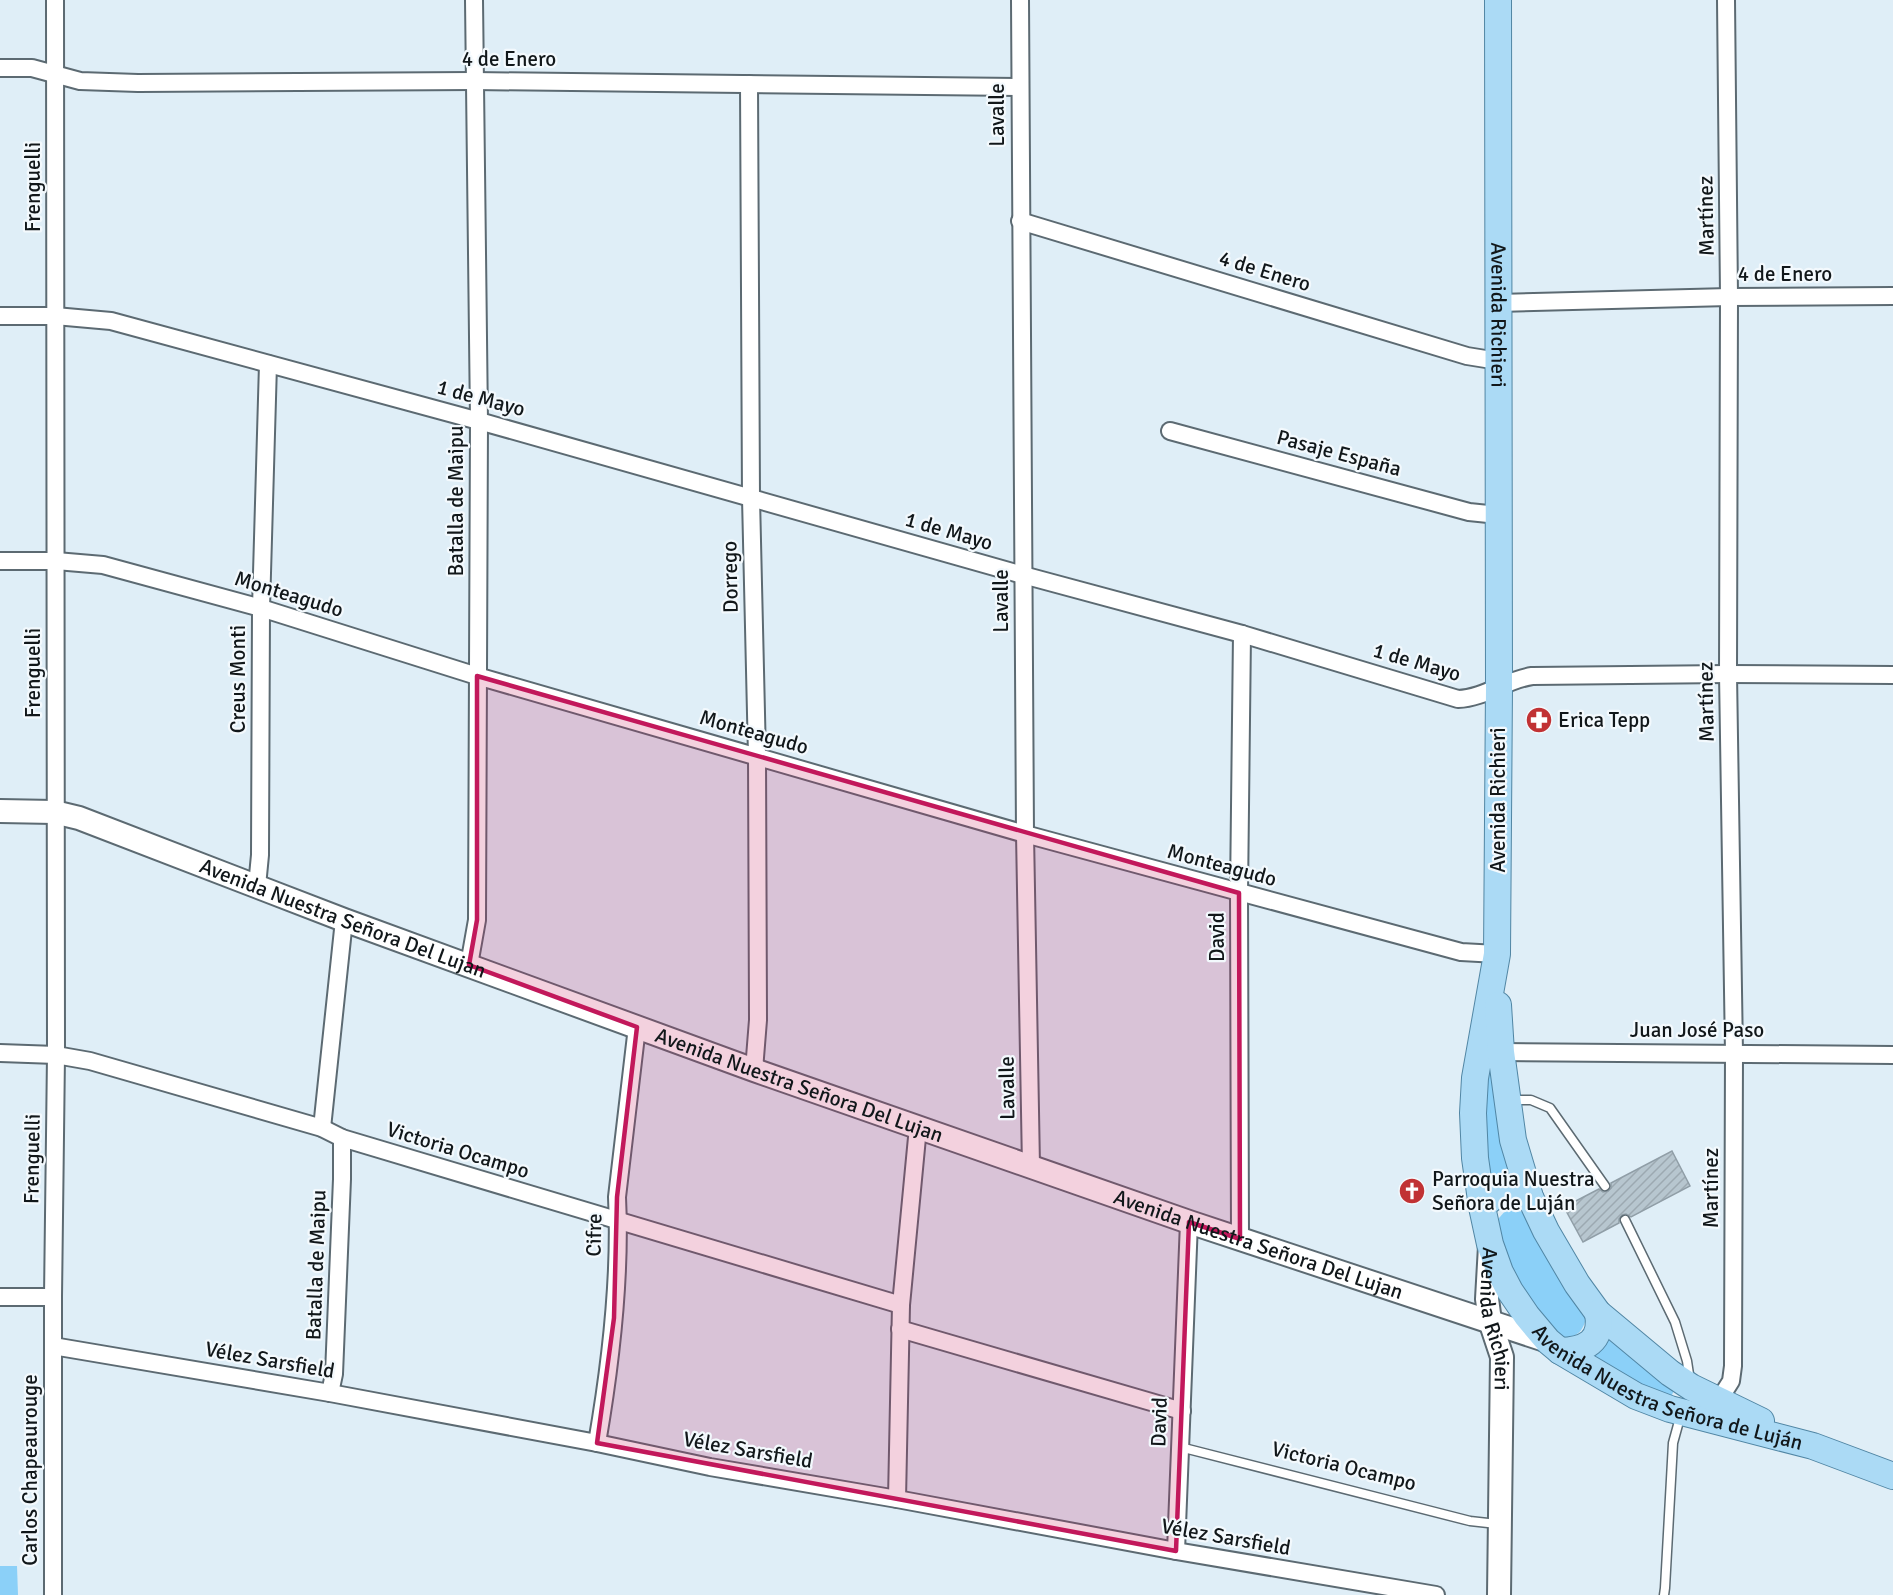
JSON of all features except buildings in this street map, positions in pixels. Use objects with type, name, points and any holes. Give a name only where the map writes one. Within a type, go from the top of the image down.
[{"type":"main road","name":"Avenida Richieri","points":[[1490,1244],[1475,1158],[1473,1113],[1475,1078],[1496,960],[1499,687],[1498,0]]},
{"type":"main road","points":[[1496,960],[1501,1052],[1513,1140],[1530,1197],[1561,1258],[1598,1314],[1670,1373],[1691,1387],[1813,1446]]},
{"type":"main road","points":[[1482,1207],[1492,1197],[1510,1191],[1530,1197]]},
{"type":"main road","name":"Avenida Nuestra Señora de Luján","points":[[1490,1244],[1510,1291],[1527,1316],[1554,1346],[1636,1396],[1682,1412],[1813,1446],[1893,1476]]},
{"type":"main road","points":[[1554,1346],[1576,1350],[1591,1342],[1600,1323],[1598,1314]]},
{"type":"street","name":"Frenguelli","points":[[53,1346],[56,1055],[55,0]]},
{"type":"street","name":"Batalla de Maipu","points":[[469,965],[477,920],[479,421],[474,0]]},
{"type":"street","name":"Lavalle","points":[[1020,0],[1024,834],[1031,1166]]},
{"type":"street","name":"Martínez","points":[[1719,1400],[1731,1381],[1733,1366],[1734,1053],[1728,674],[1729,297],[1726,0]]},
{"type":"street","name":"4 de Enero","points":[[0,68],[32,68],[80,81],[138,83],[474,81],[1020,87]]},
{"type":"street","name":"Dorrego","points":[[749,84],[751,498],[757,756],[758,1020],[754,1070]]},
{"type":"street","name":"4 de Enero","points":[[1020,221],[1467,356],[1498,361]]},
{"type":"street","name":"4 de Enero","points":[[1498,303],[1729,297],[1893,297]]},
{"type":"street","name":"1 de Mayo","points":[[0,316],[55,316],[111,321],[1242,634],[1458,699],[1469,698],[1532,676],[1893,675]]},
{"type":"street","name":"Creus Monti","points":[[257,886],[260,855],[261,608],[268,364]]},
{"type":"street","name":"Pasaje España","points":[[1170,430],[1469,512],[1498,515]]},
{"type":"street","name":"Monteagudo","points":[[0,561],[56,561],[103,565],[261,608],[477,676],[1024,834],[1496,960]]},
{"type":"street","name":"David","points":[[1240,1239],[1239,893],[1242,634]]},
{"type":"street","name":"Avenida Nuestra Señora Del Lujan","points":[[0,811],[54,812],[79,818],[344,920],[754,1070],[1189,1222],[1490,1321],[1554,1346]]},
{"type":"street","points":[[322,1128],[344,920]]},
{"type":"street","name":"Cifre","points":[[597,1443],[608,1382],[614,1318],[617,1197],[637,1027]]},
{"type":"street","name":"Juan José Paso","points":[[1501,1052],[1893,1055]]},
{"type":"street","name":"Victoria Ocampo","points":[[0,1053],[56,1055],[90,1061],[322,1128],[342,1138],[901,1305]]},
{"type":"street","points":[[897,1499],[901,1305],[918,1127]]},
{"type":"street","name":"Batalla de Maipu","points":[[330,1393],[334,1374],[342,1138]]},
{"type":"street","name":"David","points":[[1176,1551],[1189,1222]]},
{"type":"street","name":"Avenida Richieri","points":[[1490,1244],[1487,1299],[1490,1321],[1502,1357],[1498,1595]]},
{"type":"street","points":[[0,1297],[53,1297]]},
{"type":"street","points":[[900,1329],[1182,1411]]},
{"type":"street","name":"Vélez Sarsfield","points":[[53,1346],[330,1393],[597,1443],[710,1467],[1176,1551],[1436,1595]]},
{"type":"street","name":"Carlos Chapeaurouge","points":[[53,1346],[53,1595]]},
{"type":"lane","points":[[1507,1100],[1531,1100],[1550,1108],[1605,1186]]},
{"type":"lane","points":[[1625,1220],[1675,1322],[1687,1361],[1691,1387]]},
{"type":"lane","points":[[1664,1595],[1673,1443],[1682,1412]]},
{"type":"lane","name":"Victoria Ocampo","points":[[1180,1447],[1470,1521],[1498,1524]]},
{"type":"highlighted area","points":[[477,676],[1239,893],[1240,1239],[1189,1222],[1176,1551],[597,1443],[614,1318],[617,1197],[637,1027],[469,965],[477,920]]},
{"type":"shaded area","points":[[1487,1049],[1515,1183],[1488,1191],[1482,1148]]},
{"type":"shaded area","points":[[1506,1210],[1518,1210],[1529,1216],[1587,1315],[1582,1328],[1574,1336],[1564,1338],[1551,1328],[1522,1294],[1495,1227]]},
{"type":"shaded area","points":[[1611,1335],[1674,1390],[1672,1395],[1665,1396],[1589,1358],[1604,1348]]},
{"type":"shaded area","points":[[0,1566],[17,1566],[18,1595],[0,1595]]},
{"type":"place","name":"Erica Tepp","points":[[1539,720]]},
{"type":"place","name":"Parroquia Nuestra Señora de Luján","points":[[1412,1191]]}]
